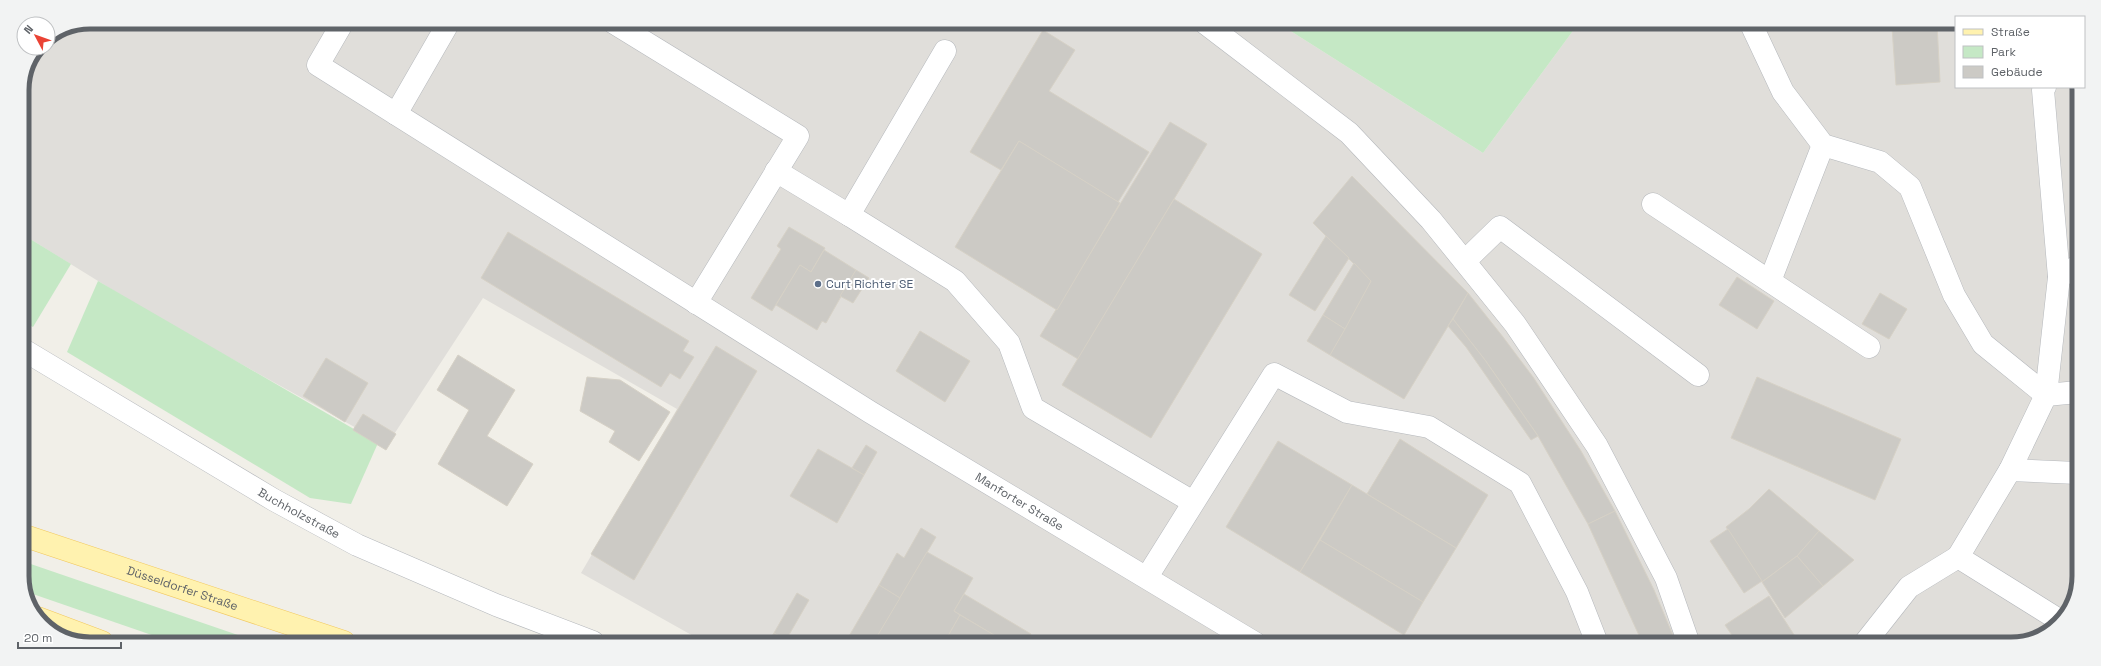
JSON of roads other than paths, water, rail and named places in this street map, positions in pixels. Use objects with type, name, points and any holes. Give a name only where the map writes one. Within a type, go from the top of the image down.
[{"type":"main road","name":"Düsseldorfer Straße","points":[[29,537],[329,637]]},
{"type":"main road","points":[[52,623],[88,637]]},
{"type":"street","name":"Manforter Straße","points":[[339,29],[318,65],[784,359],[1245,637]]},
{"type":"street","points":[[396,114],[445,29]]},
{"type":"street","points":[[624,29],[798,136],[696,303]]},
{"type":"street","points":[[1213,29],[1349,133],[1431,220],[1515,324],[1596,446],[1666,578],[1687,637]]},
{"type":"street","points":[[1753,29],[1783,92],[1823,145],[1880,162],[1910,187],[1954,294],[1983,344],[2046,395],[2072,393]]},
{"type":"street","points":[[849,215],[945,51]]},
{"type":"street","points":[[1870,637],[1909,587],[1958,557],[2010,470],[2046,395],[2059,277],[2043,90],[2044,88]]},
{"type":"street","points":[[1770,281],[1823,145]]},
{"type":"street","points":[[776,171],[955,282],[1009,342],[1033,408],[1193,502]]},
{"type":"street","points":[[1653,204],[1869,347]]},
{"type":"street","points":[[1464,262],[1500,227],[1698,375]]},
{"type":"street","points":[[2059,277],[2072,269]]},
{"type":"street","name":"Buchholzstraße","points":[[29,353],[274,500],[357,545],[496,605],[580,637]]},
{"type":"street","points":[[1147,577],[1274,374],[1347,412],[1429,427],[1520,483],[1577,592],[1594,637]]},
{"type":"street","points":[[2010,470],[2072,473]]},
{"type":"street","points":[[1958,557],[2055,618]]},
{"type":"place","name":"Curt Richter SE","points":[[818,284]]}]
